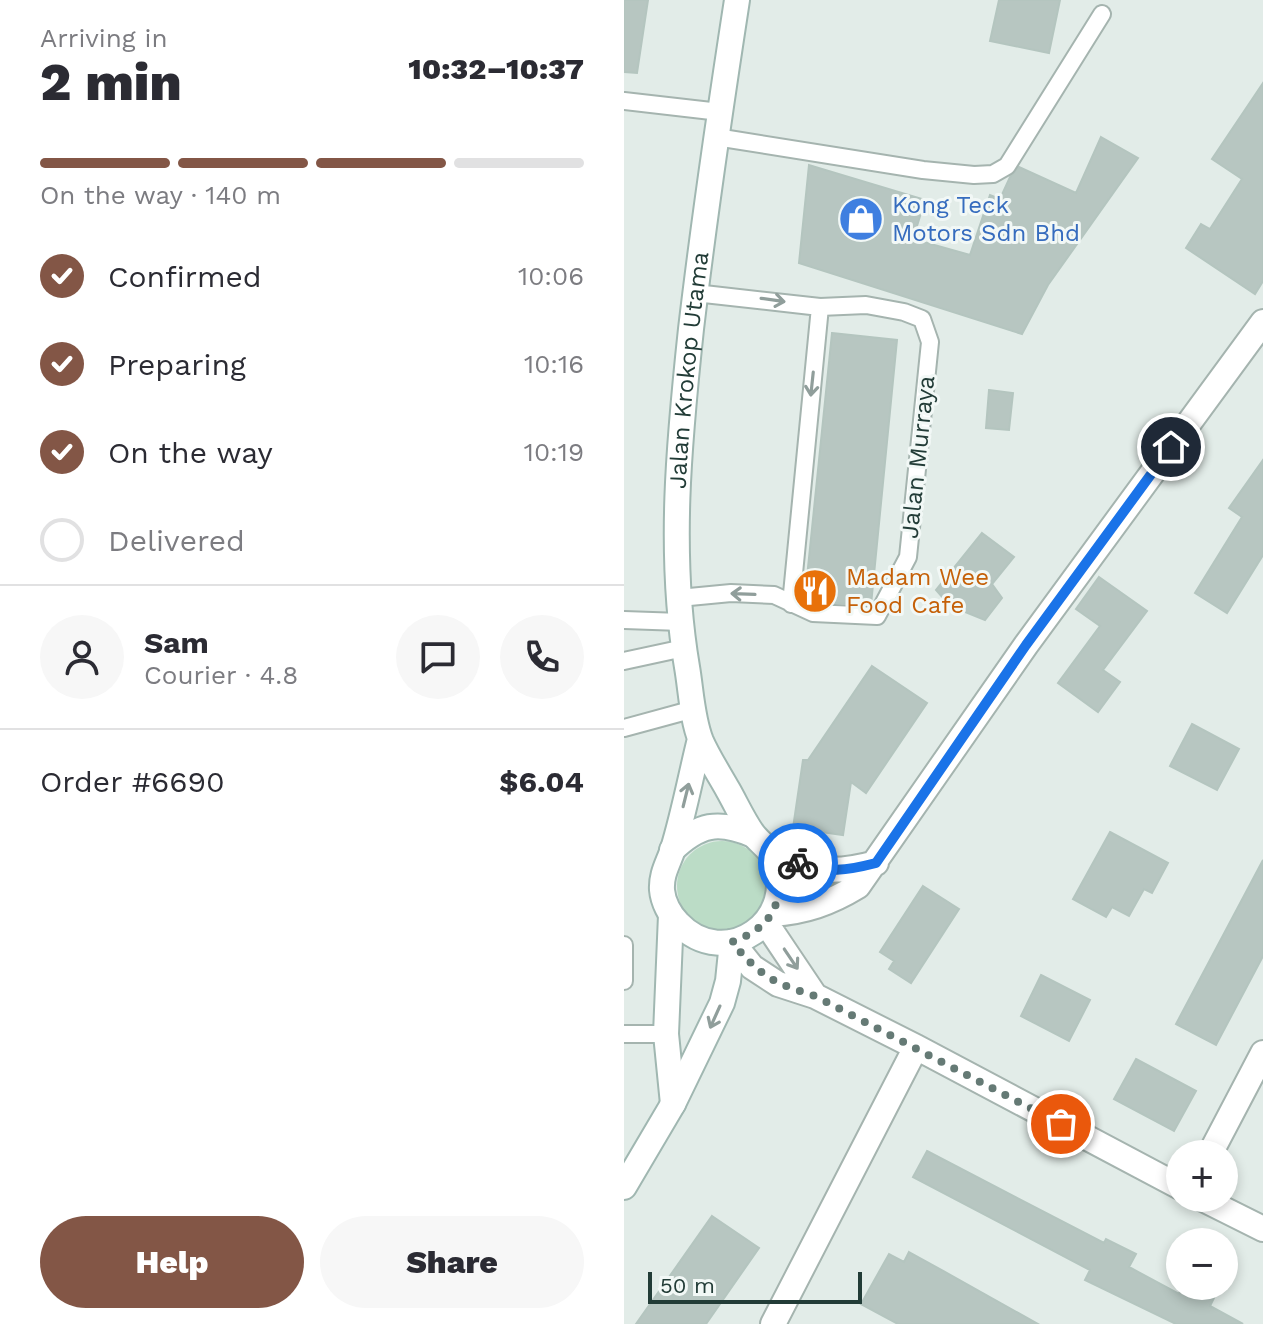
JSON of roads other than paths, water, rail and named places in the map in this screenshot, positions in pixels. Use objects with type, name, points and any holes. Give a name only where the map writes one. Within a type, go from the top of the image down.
[{"type":"street","name":"Jalan Krokop Utama","points":[[700,739],[680,610],[677,493],[695,293],[737,0]]},
{"type":"street","points":[[769,918],[799,913],[832,901],[858,886],[1026,645],[1263,322]]},
{"type":"street","points":[[700,739],[779,871],[779,893],[769,918],[750,935],[732,942],[708,942],[687,932],[671,915],[662,894],[663,872],[672,850],[700,739]]},
{"type":"street","points":[[672,850],[688,835],[710,826],[732,826],[811,868],[844,871],[876,863]]},
{"type":"street","points":[[671,915],[666,1034],[673,1104]]},
{"type":"street","points":[[769,918],[815,996]]},
{"type":"street","points":[[732,942],[752,967],[778,984],[815,996],[1166,1180]]},
{"type":"street","points":[[628,1176],[673,1104],[722,1003],[732,942]]},
{"type":"street","points":[[781,1322],[916,1047]]},
{"type":"street","points":[[1217,1140],[1263,1053]]},
{"type":"street","points":[[1229,1212],[1263,1229]]},
{"type":"lane","points":[[716,137],[923,170],[993,174],[1007,166],[1102,14]]},
{"type":"lane","points":[[624,101],[720,112]]},
{"type":"lane","name":"Jalan Murraya","points":[[624,620],[680,610],[731,593],[774,595],[813,613],[877,616],[908,557],[930,342],[922,319],[904,312],[866,305],[820,307],[695,293]]},
{"type":"lane","points":[[791,604],[820,307]]},
{"type":"lane","points":[[624,661],[684,648]]},
{"type":"lane","points":[[624,728],[694,709]]},
{"type":"lane","points":[[624,945],[624,981]]},
{"type":"lane","points":[[624,1034],[666,1034]]},
{"type":"place","name":"Kong Teck Motors Sdn Bhd","points":[[861,219]]},
{"type":"place","name":"Madam Wee Food Cafe","points":[[815,591]]}]
